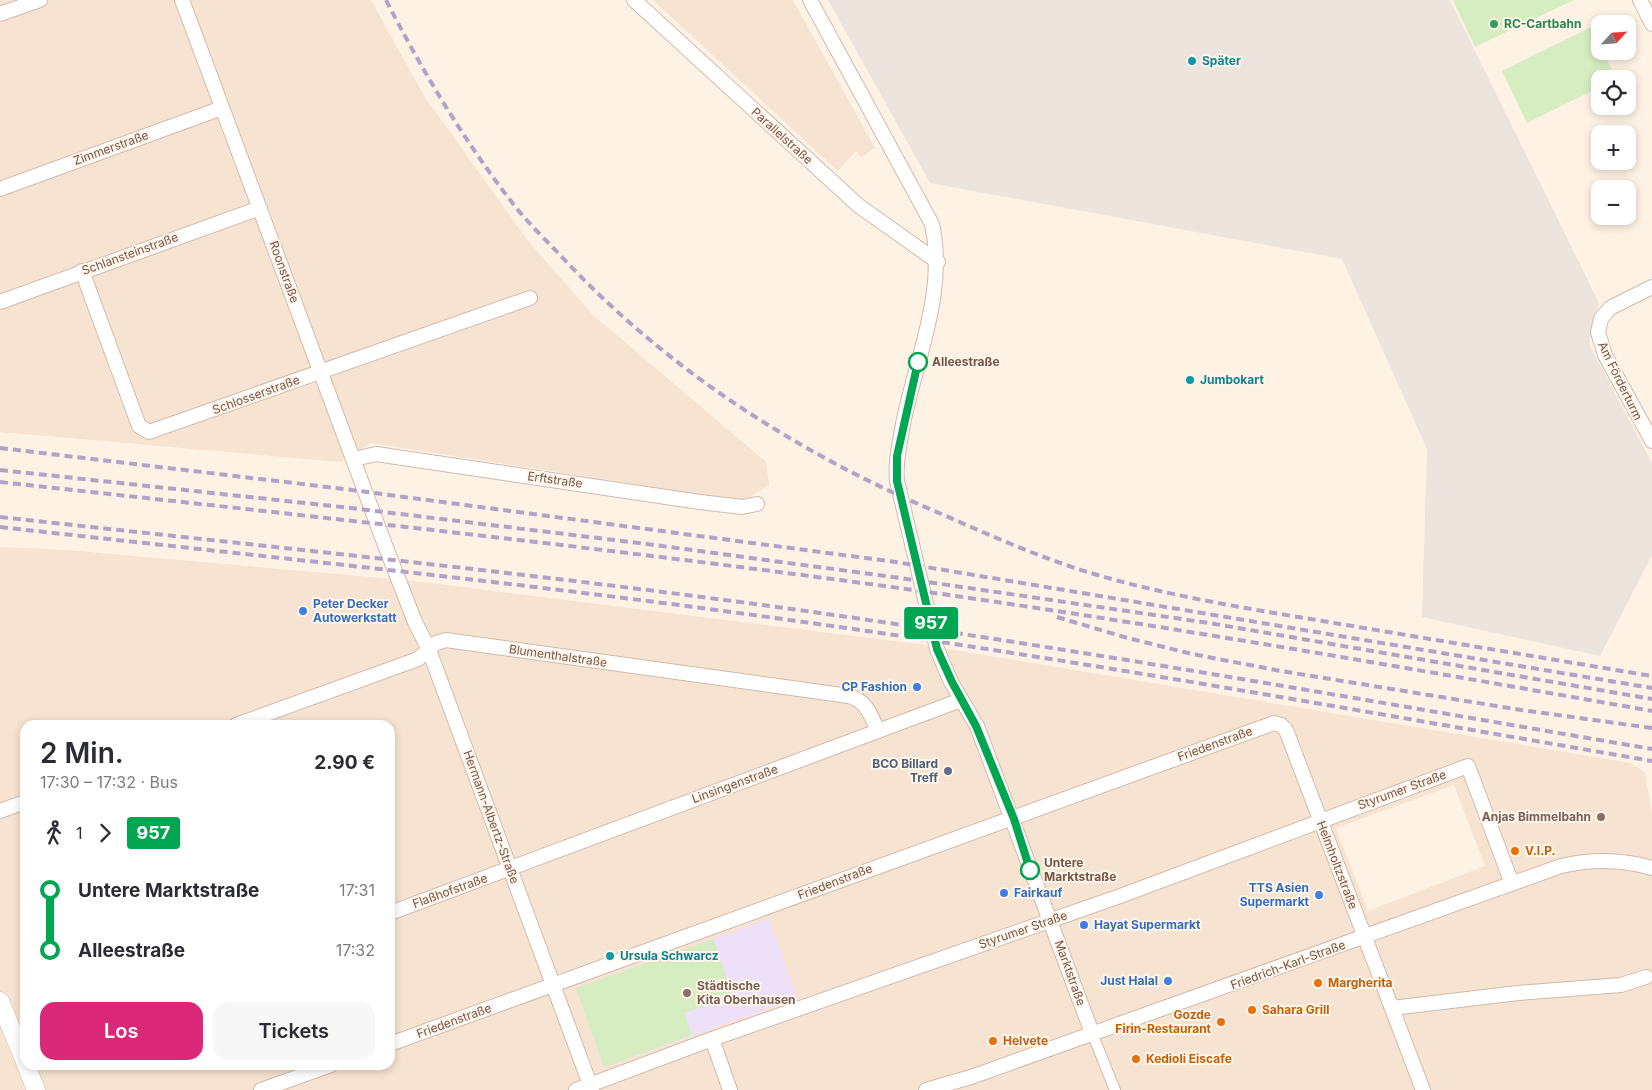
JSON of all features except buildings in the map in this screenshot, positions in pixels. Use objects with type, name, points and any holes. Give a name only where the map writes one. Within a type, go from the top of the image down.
[{"type":"street","points":[[0,14],[40,0]]},
{"type":"street","name":"Roonstraße","points":[[182,0],[385,545]]},
{"type":"street","name":"Parallelstraße","points":[[634,0],[859,206],[938,262]]},
{"type":"street","points":[[810,0],[927,212],[934,230],[938,262]]},
{"type":"street","points":[[1640,0],[1652,24]]},
{"type":"street","name":"Zimmerstraße","points":[[0,189],[222,108]]},
{"type":"street","name":"Schlansteinstraße","points":[[0,302],[260,208]]},
{"type":"street","name":"Marktstraße","points":[[938,262],[930,310],[905,414],[896,468],[910,538],[942,663],[976,726],[1014,819],[1049,920],[1116,1090]]},
{"type":"street","name":"Schlosserstraße","points":[[82,271],[139,426],[146,431],[154,431],[530,298]]},
{"type":"street","name":"Am Förderturm","points":[[1652,287],[1610,308],[1601,319],[1598,332],[1609,362],[1652,441]]},
{"type":"street","name":"Erftstraße","points":[[354,459],[376,454],[700,502],[742,507],[757,504]]},
{"type":"street","name":"Hermann-Albertz-Straße","points":[[385,545],[429,650],[591,1087]]},
{"type":"street","name":"Blumenthalstraße","points":[[250,720],[418,659],[436,643],[446,640],[849,696],[859,700],[867,707],[878,731]]},
{"type":"street","name":"Linsingenstraße","points":[[510,868],[961,700]]},
{"type":"street","name":"Friedenstraße","points":[[395,1042],[1014,819],[1269,724],[1279,724]]},
{"type":"street","name":"Helmholtzstraße","points":[[1279,724],[1286,730],[1392,1008],[1419,1089]]},
{"type":"street","name":"Styrumer Straße","points":[[576,1090],[591,1087],[712,1039],[1078,911],[1468,766],[1512,884]]},
{"type":"street","points":[[0,811],[20,804]]},
{"type":"street","name":"Friedrich-Karl-Straße","points":[[926,1090],[971,1077],[1561,866],[1590,862],[1622,862],[1652,868]]},
{"type":"street","name":"Flaßhofstraße","points":[[395,911],[510,868]]},
{"type":"street","points":[[1392,1008],[1510,993],[1621,985],[1646,977]]},
{"type":"street","points":[[0,1001],[20,1047]]},
{"type":"street","points":[[712,1039],[730,1090]]},
{"type":"street","points":[[29,1070],[36,1090]]},
{"type":"street","points":[[261,1090],[317,1070]]},
{"type":"shaded area","points":[[0,0],[371,0],[423,94],[529,242],[593,315],[766,462],[769,485],[743,501],[371,443],[340,462],[0,432]]},
{"type":"shaded area","points":[[653,0],[793,0],[875,148],[861,157],[856,151],[838,171]]},
{"type":"shaded area","points":[[828,0],[1450,0],[1599,303],[1589,344],[1652,463],[1652,555],[1600,656],[1422,617],[1427,449],[1342,259],[930,183]]},
{"type":"shaded area","points":[[0,547],[67,550],[415,581],[918,644],[1631,763],[1645,772],[1652,814],[1652,1090],[0,1090]],"holes":[[[1454,785],[1485,866],[1368,911],[1336,828]]]},
{"type":"shaded area","name":"Städtische Kita Oberhausen","points":[[769,919],[797,998],[604,1067],[576,988]]},
{"type":"green space","name":"RC-Cartbahn","points":[[1453,0],[1574,0],[1475,47]]},
{"type":"green space","points":[[1591,27],[1591,60],[1607,60],[1612,70],[1591,70],[1591,91],[1527,123],[1502,71]]},
{"type":"green space","name":"Städtische Kita Oberhausen","points":[[713,939],[733,996],[684,1013],[692,1035],[604,1067],[576,988]]},
{"type":"railway","points":[[386,0],[430,80],[478,156],[519,212],[560,255],[645,336],[691,372],[739,406],[839,466],[892,492],[1022,549],[1081,570],[1131,584],[1192,598],[1254,609],[1652,676]]},
{"type":"railway","points":[[0,448],[344,489],[896,562],[1652,688]]},
{"type":"railway","points":[[0,470],[351,508],[647,544],[900,578],[1209,623],[1652,699]]},
{"type":"railway","points":[[0,482],[562,545],[899,588],[1182,631],[1652,711]]},
{"type":"railway","points":[[0,517],[526,575],[841,616],[1146,663],[1652,749]]},
{"type":"railway","points":[[0,527],[484,581],[775,618],[995,650],[1652,761]]},
{"type":"railway","points":[[1057,617],[1124,637],[1192,654],[1281,671],[1521,710],[1652,728]]},
{"type":"bus line","name":"957","points":[[918,362],[897,456],[897,481],[937,649],[942,663],[976,726],[1014,819],[1030,870]]},
{"type":"place","name":"RC-Cartbahn","points":[[1494,24]]},
{"type":"place","name":"Später","points":[[1192,61]]},
{"type":"place","name":"Alleestraße","points":[[918,362]]},
{"type":"place","name":"Jumbokart","points":[[1190,380]]},
{"type":"place","name":"Peter Decker Autowerkstatt","points":[[303,611]]},
{"type":"place","name":"CP Fashion","points":[[917,687]]},
{"type":"place","name":"BCO Billard Treff","points":[[948,771]]},
{"type":"place","name":"Anjas Bimmelbahn","points":[[1601,817]]},
{"type":"place","name":"V.I.P.","points":[[1515,851]]},
{"type":"place","name":"Untere Marktstraße","points":[[1030,870]]},
{"type":"place","name":"Fairkauf","points":[[1004,893]]},
{"type":"place","name":"TTS Asien Supermarkt","points":[[1319,895]]},
{"type":"place","name":"Hayat Supermarkt","points":[[1084,925]]},
{"type":"place","name":"Ursula Schwarcz","points":[[610,956]]},
{"type":"place","name":"Just Halal","points":[[1168,981]]},
{"type":"place","name":"Margherita","points":[[1318,983]]},
{"type":"place","name":"Städtische Kita Oberhausen","points":[[687,993]]},
{"type":"place","name":"Sahara Grill","points":[[1252,1010]]},
{"type":"place","name":"Gozde Firin-Restaurant","points":[[1221,1022]]},
{"type":"place","name":"Helvete","points":[[993,1041]]},
{"type":"place","name":"Kedioli Eiscafe","points":[[1136,1059]]}]
